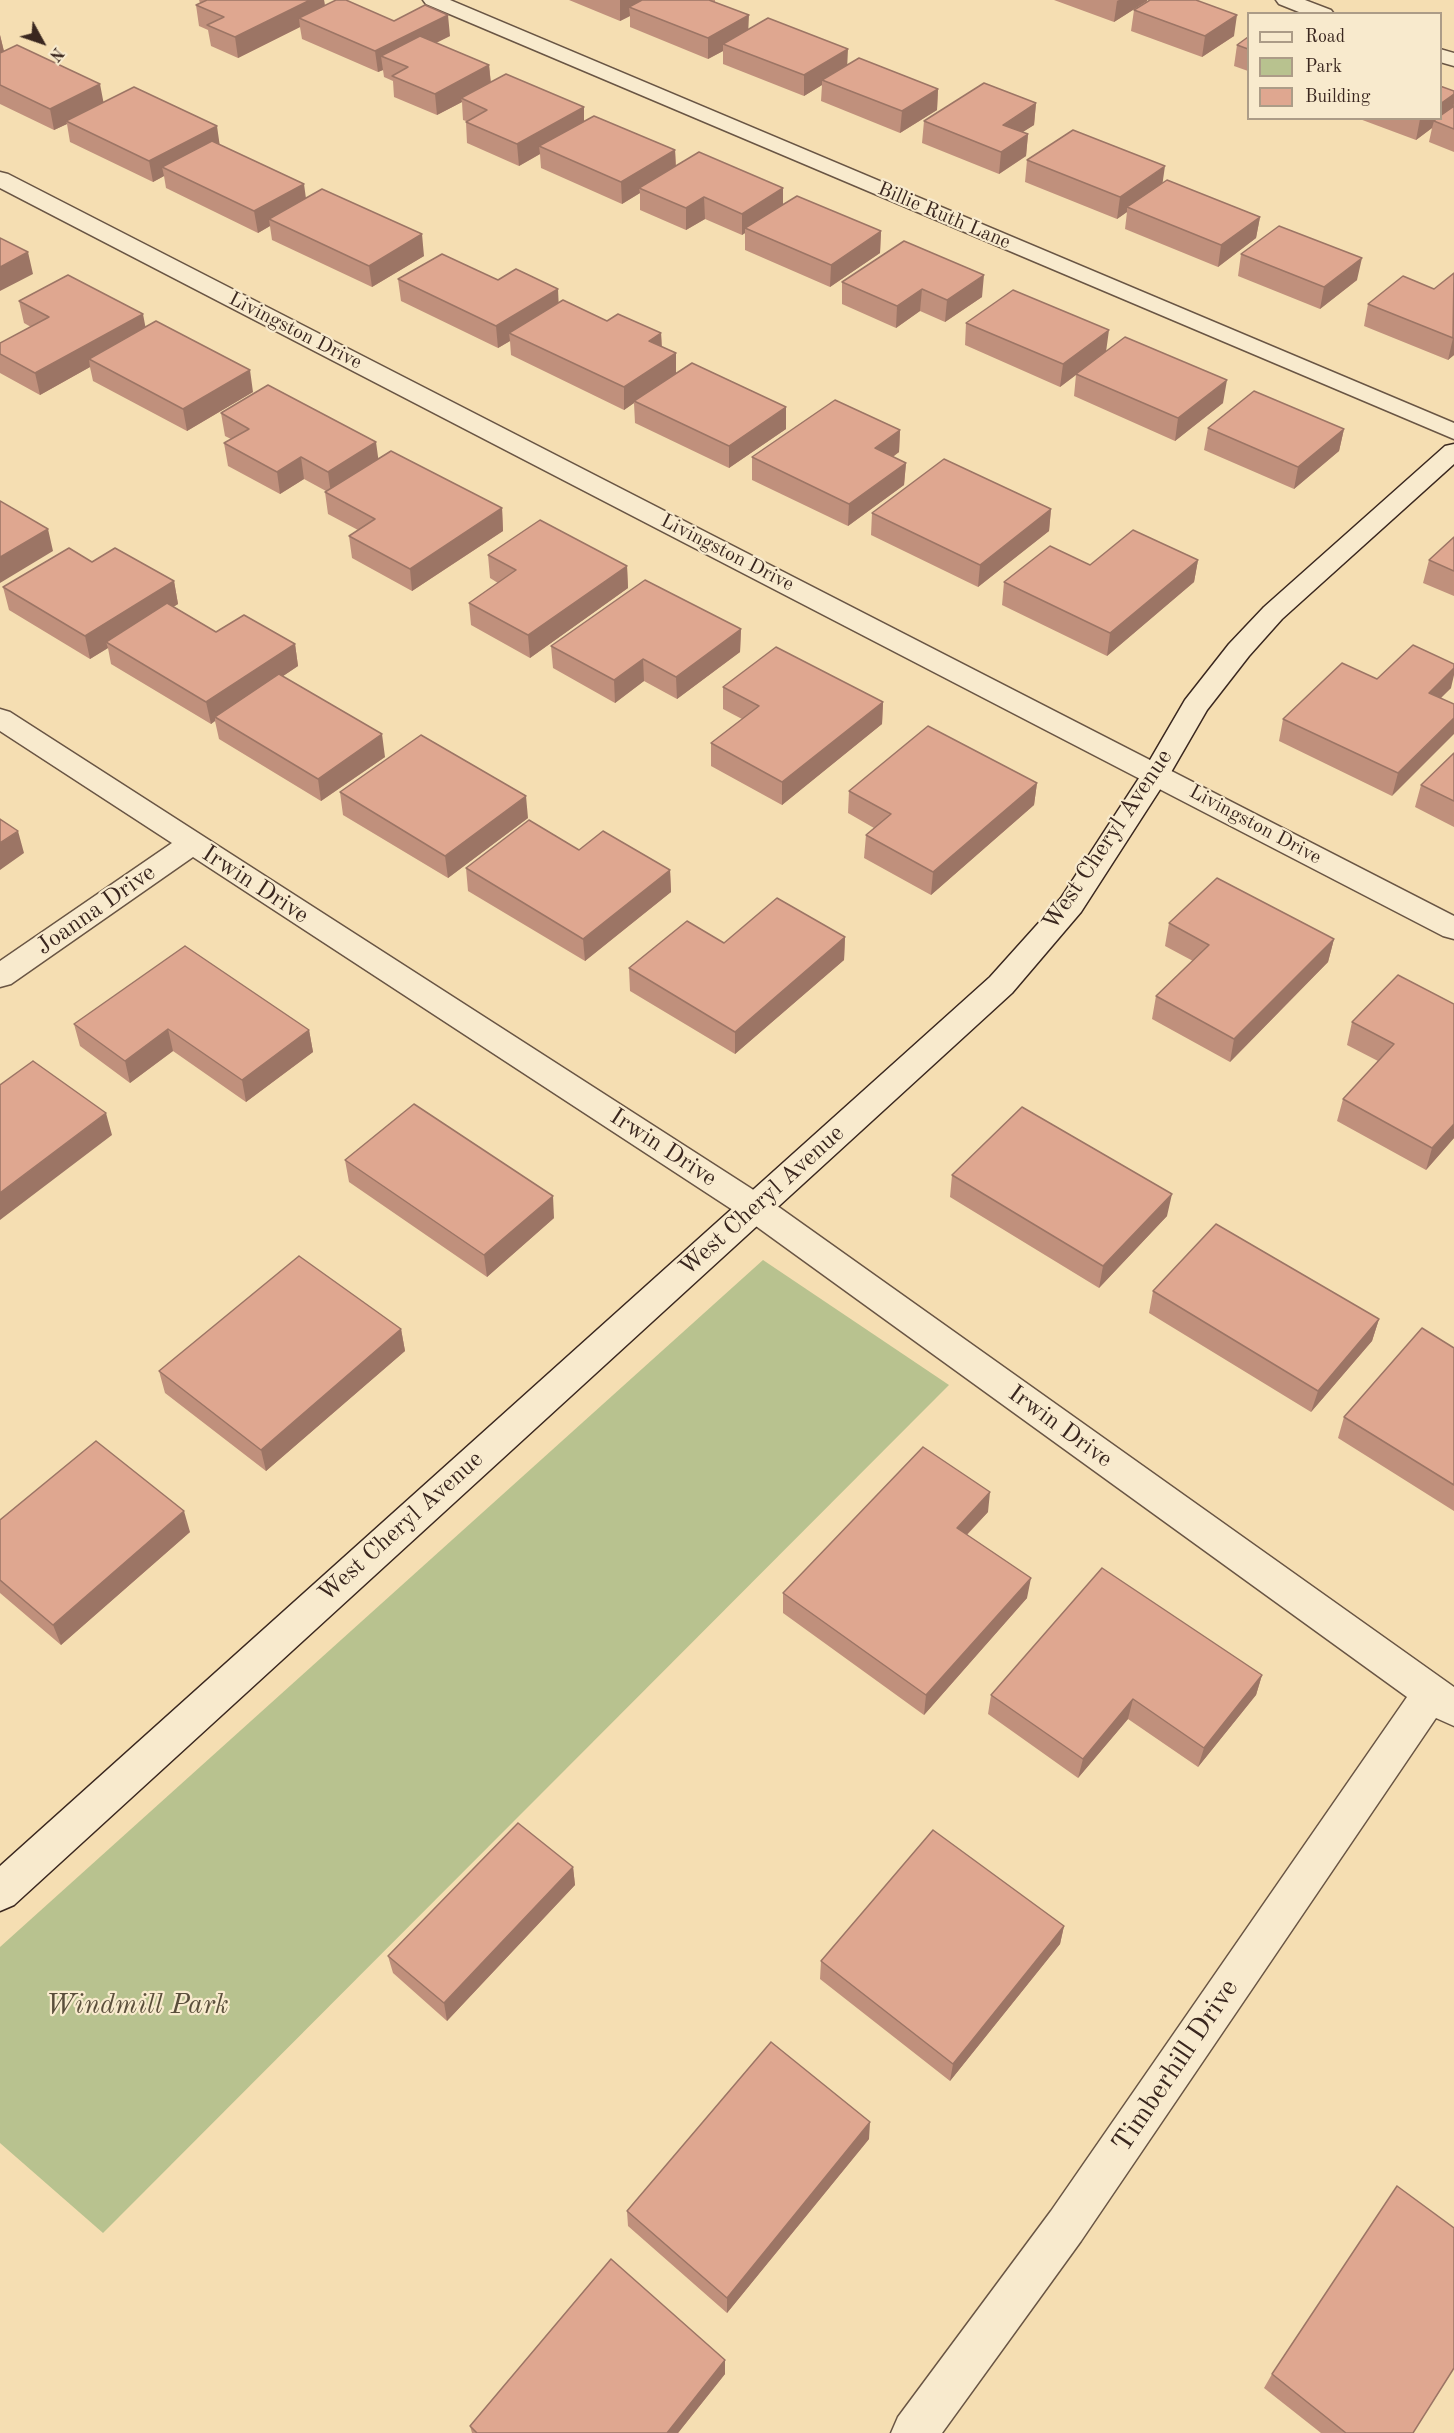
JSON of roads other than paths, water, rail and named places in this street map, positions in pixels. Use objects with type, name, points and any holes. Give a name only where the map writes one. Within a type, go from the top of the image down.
[{"type":"street","name":"Billie Ruth Lane","points":[[433,0],[1454,432]]},
{"type":"street","points":[[1286,0],[1319,12]]},
{"type":"street","name":"Livingston Drive","points":[[0,178],[1454,929]]},
{"type":"street","name":"West Cheryl Avenue","points":[[0,1892],[1001,985],[1071,905],[1156,774],[1195,706],[1239,650],[1273,613],[1454,451]]},
{"type":"street","name":"Irwin Drive","points":[[0,718],[754,1207],[1442,1702]]},
{"type":"street","name":"Joanna Drive","points":[[0,976],[191,844]]},
{"type":"street","name":"Timberhill Drive","points":[[914,2433],[1066,2226],[1442,1702]]},
{"type":"park label","name":"Windmill Park","points":[[137,2006]]}]
